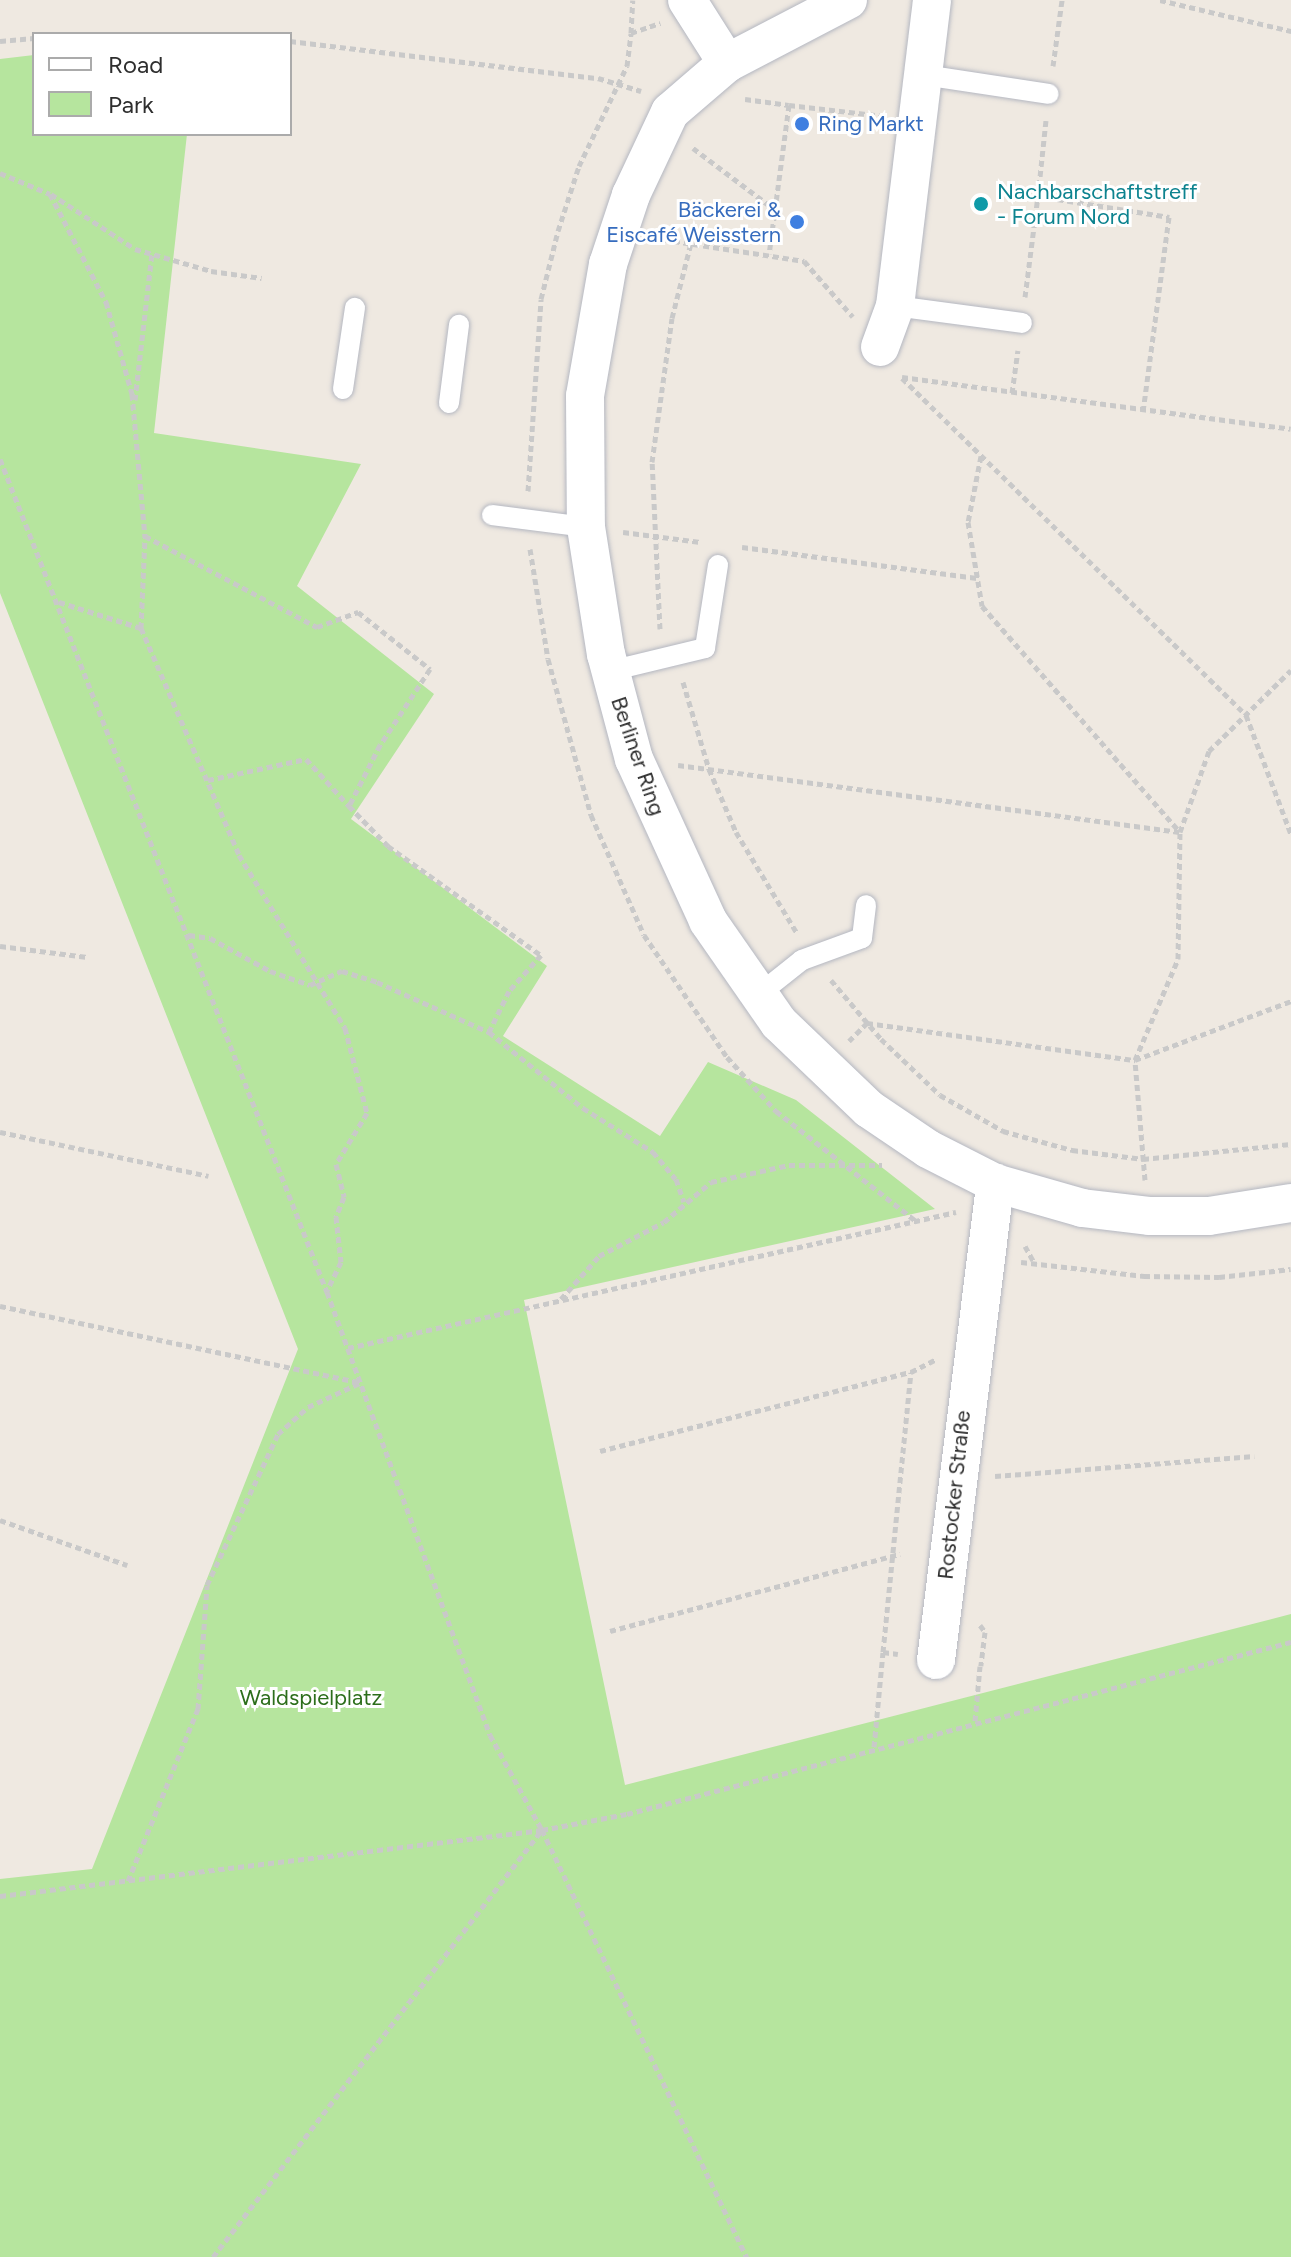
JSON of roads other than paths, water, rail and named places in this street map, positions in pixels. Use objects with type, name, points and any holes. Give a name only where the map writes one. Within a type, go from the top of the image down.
[{"type":"street","name":"Berliner Ring","points":[[848,0],[727,63],[675,110],[618,233],[585,396],[586,527],[610,671],[634,759],[708,921],[758,995],[823,1067],[869,1109],[928,1149],[995,1183],[1082,1208],[1149,1216],[1209,1216],[1291,1203]]},
{"type":"street","points":[[890,362],[932,0]]},
{"type":"street","points":[[689,3],[727,63]]},
{"type":"street","name":"Rostocker Straße","points":[[936,1660],[995,1183]]},
{"type":"lane","points":[[924,75],[1049,94]]},
{"type":"lane","points":[[895,306],[1022,323]]},
{"type":"lane","points":[[343,389],[355,308]]},
{"type":"lane","points":[[449,403],[459,325]]},
{"type":"lane","points":[[492,515],[586,527]]},
{"type":"lane","points":[[610,671],[705,648],[718,565]]},
{"type":"lane","points":[[758,995],[802,960],[862,938],[866,905]]},
{"type":"place","name":"Ring Markt","points":[[802,124]]},
{"type":"place","name":"Nachbarschaftstreff - Forum Nord","points":[[981,204]]},
{"type":"place","name":"Bäckerei & Eiscafé Weisstern","points":[[797,222]]},
{"type":"park label","name":"Waldspielplatz","points":[[311,1698]]}]
